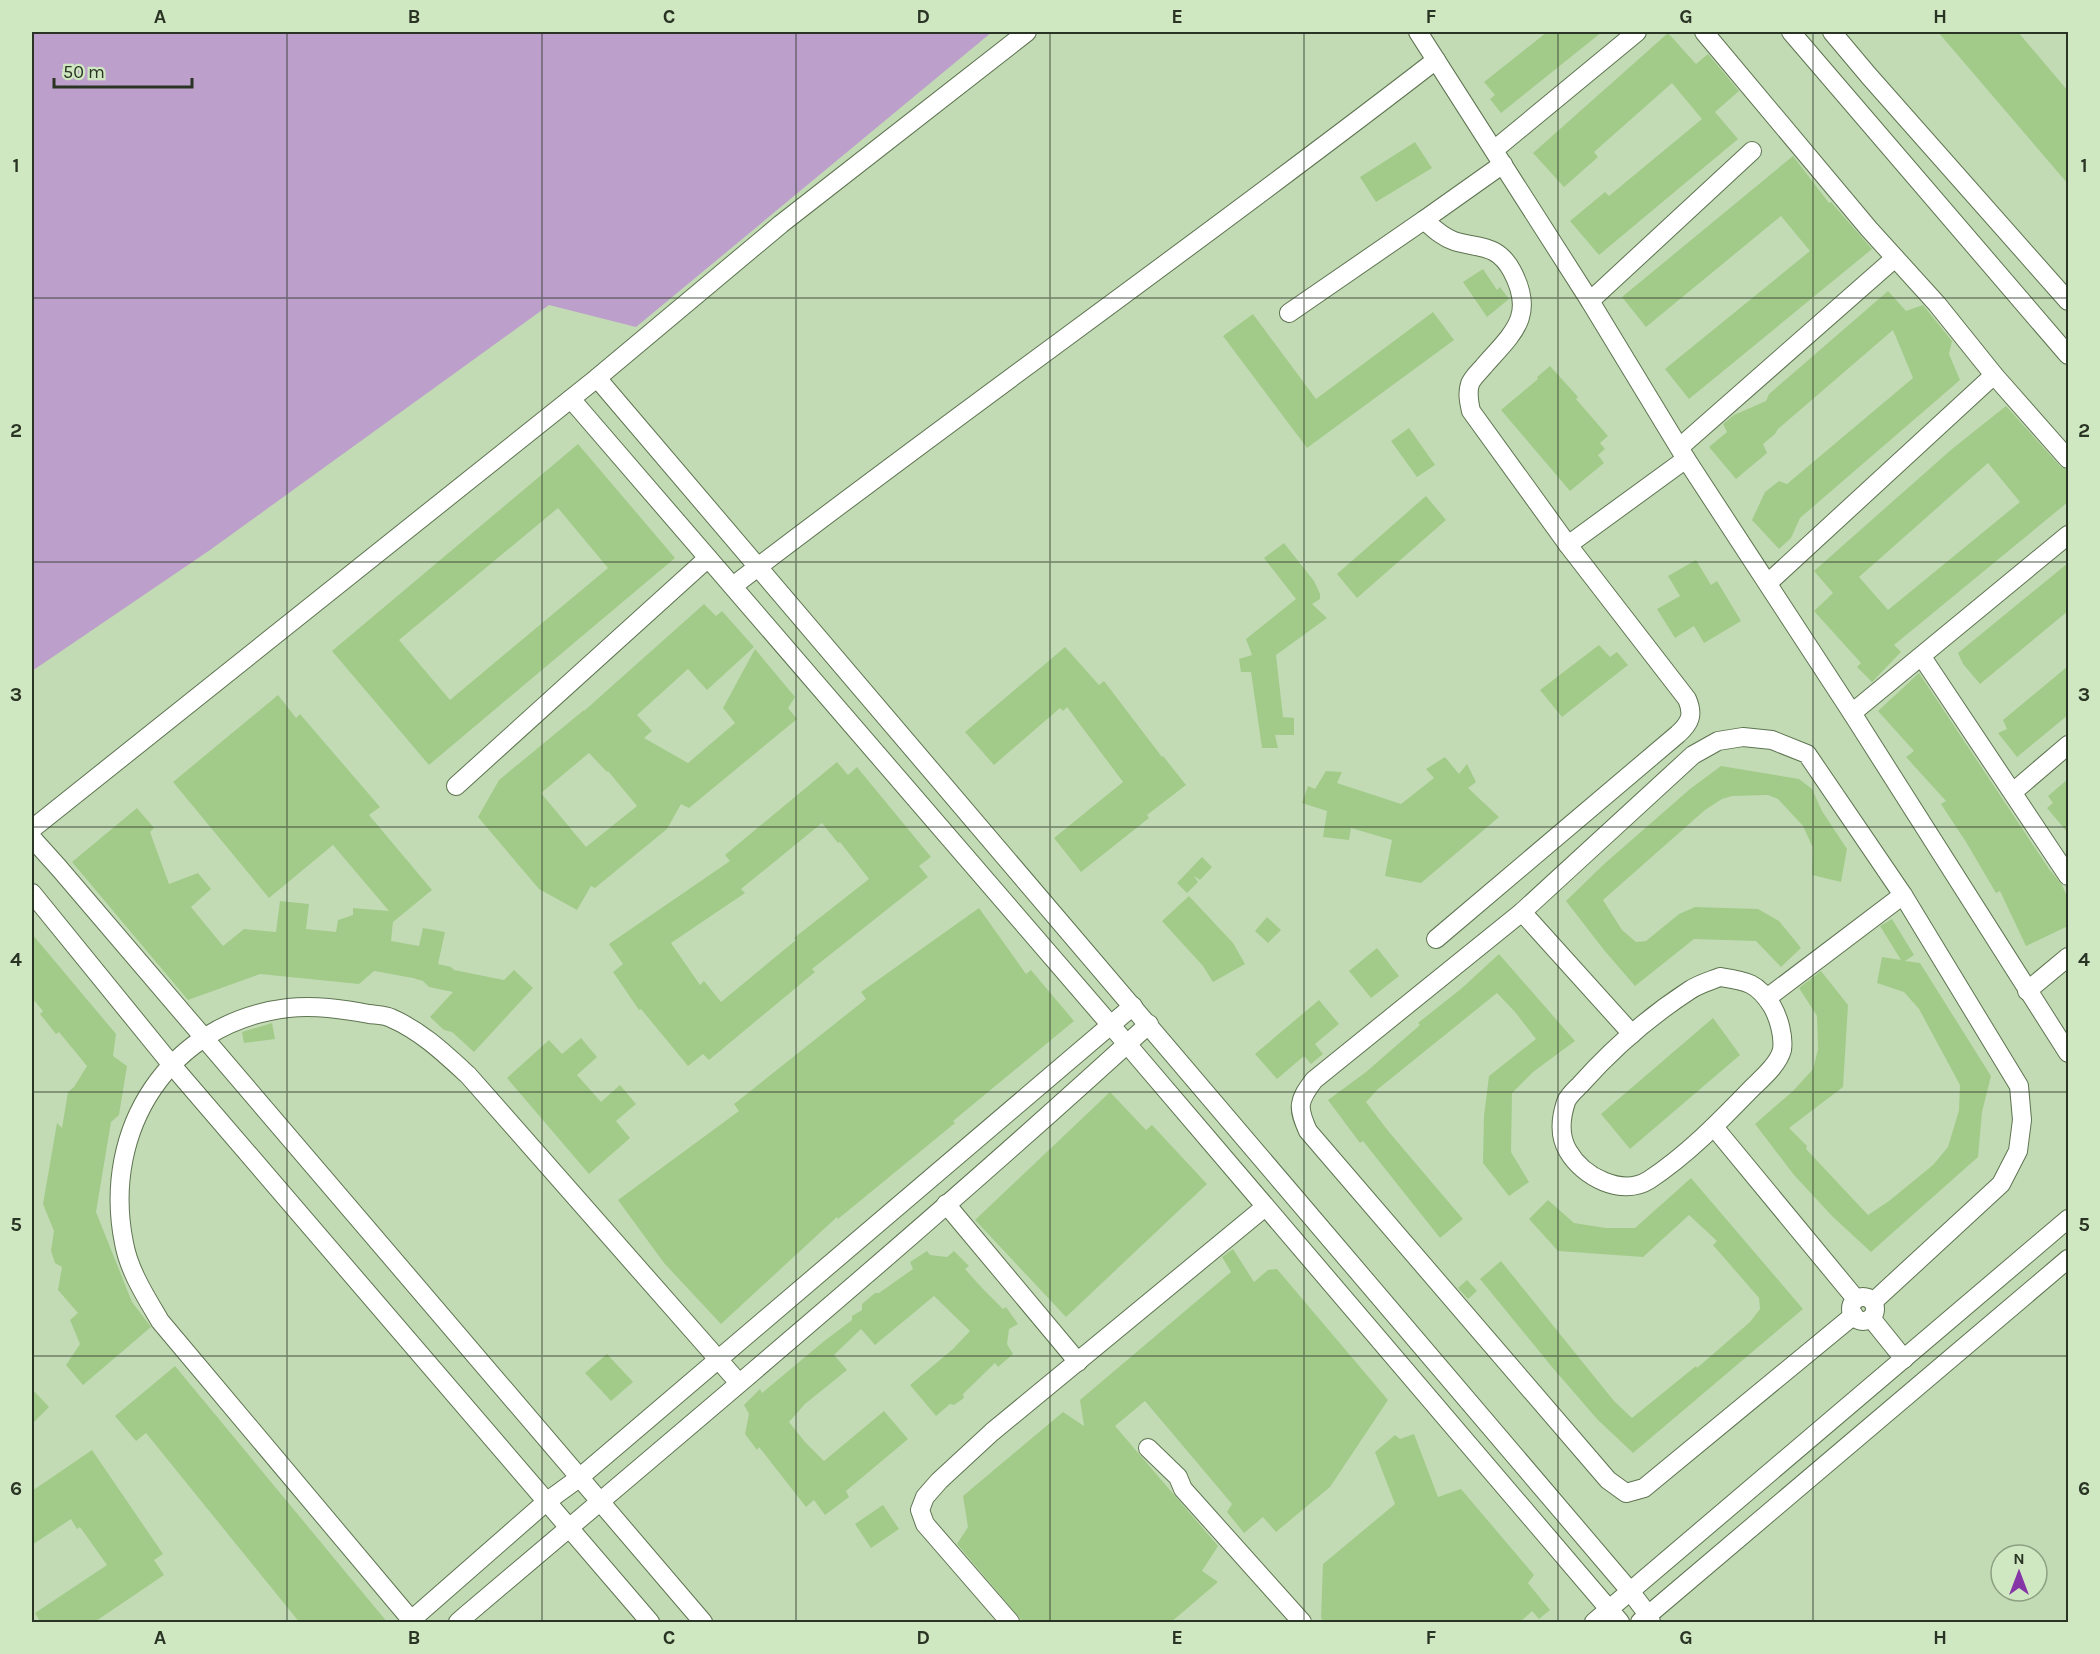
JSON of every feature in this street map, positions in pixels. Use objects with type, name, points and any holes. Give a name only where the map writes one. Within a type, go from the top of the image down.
[{"type":"street","points":[[32,829],[572,399],[781,224],[1027,32]]},
{"type":"street","points":[[1418,32],[1590,301],[1683,453],[1852,713],[2068,1053]]},
{"type":"street","points":[[1289,313],[1424,220],[1637,32]]},
{"type":"street","points":[[1704,32],[1895,258],[1937,304],[1994,375],[2068,459]]},
{"type":"street","points":[[1791,32],[2068,355]]},
{"type":"street","points":[[1832,32],[2068,301]]},
{"type":"street","points":[[733,586],[852,495],[1307,160],[1436,60]]},
{"type":"street","points":[[1590,301],[1752,151]]},
{"type":"street","points":[[1424,220],[1440,234],[1454,241],[1480,245],[1499,254],[1511,269],[1521,291],[1523,310],[1515,330],[1471,382],[1468,396],[1471,411],[1568,545],[1687,699],[1691,708],[1688,725],[1436,939]]},
{"type":"street","points":[[1568,545],[1683,453],[1895,258]]},
{"type":"street","points":[[1768,583],[1994,375]]},
{"type":"street","points":[[597,378],[1630,1591],[1646,1620],[2068,1259]]},
{"type":"street","points":[[572,399],[1615,1616]]},
{"type":"street","points":[[1852,713],[2068,535]]},
{"type":"street","points":[[456,786],[708,558]]},
{"type":"street","points":[[1922,657],[2068,876]]},
{"type":"street","points":[[1743,737],[1772,740],[1807,754],[1903,895],[2019,1086],[2022,1120],[2018,1150],[2001,1184],[1863,1308],[1644,1488],[1626,1493],[1608,1480],[1308,1131],[1301,1117],[1300,1105],[1314,1080],[1522,912],[1693,755],[1718,741],[1743,737]]},
{"type":"street","points":[[2013,792],[2068,745]]},
{"type":"street","points":[[32,838],[703,1623]]},
{"type":"street","points":[[32,893],[171,1064],[650,1623]]},
{"type":"street","points":[[1767,998],[1903,895]]},
{"type":"street","points":[[1522,912],[1632,1034]]},
{"type":"street","points":[[2027,990],[2068,957]]},
{"type":"street","points":[[1720,977],[1748,981],[1767,998],[1776,1013],[1782,1051],[1771,1068],[1714,1127],[1665,1170],[1639,1186],[1609,1184],[1586,1171],[1567,1150],[1561,1124],[1567,1099],[1593,1070],[1632,1034],[1692,988],[1720,977]]},
{"type":"street","points":[[739,1383],[718,1360],[468,1075],[434,1042],[390,1017],[305,1006],[270,1010],[232,1022],[202,1037],[171,1064],[144,1099],[128,1136],[119,1203],[124,1244],[140,1286],[160,1321],[411,1622],[546,1502],[579,1478],[718,1360],[1110,1025],[1133,1006]]},
{"type":"street","points":[[458,1623],[599,1501],[689,1428],[1149,1024]]},
{"type":"street","points":[[1714,1127],[1904,1359]]},
{"type":"street","points":[[946,1204],[1078,1362]]},
{"type":"street","points":[[1010,1623],[925,1524],[920,1510],[925,1497],[992,1432],[1265,1207]]},
{"type":"street","points":[[1594,1623],[1615,1616],[1630,1591],[2068,1219]]},
{"type":"street","points":[[1148,1449],[1178,1477],[1183,1490],[1302,1623]]},
{"type":"shaded area","points":[[32,32],[992,32],[636,327],[549,305],[210,550],[32,671]]},
{"type":"building","points":[[1547,32],[1602,32],[1501,113],[1490,99],[1495,95],[1484,82]]},
{"type":"building","points":[[1938,32],[2018,32],[2068,91],[2068,184]]},
{"type":"building","points":[[1668,33],[1696,64],[1708,54],[1739,91],[1715,112],[1738,139],[1599,255],[1570,221],[1605,192],[1609,196],[1702,119],[1672,83],[1594,152],[1598,157],[1564,187],[1533,153]]},
{"type":"building","points":[[1415,142],[1432,168],[1376,202],[1360,177]]},
{"type":"building","points":[[1793,156],[1829,203],[1831,202],[1872,249],[1689,399],[1665,369],[1810,251],[1781,216],[1646,327],[1622,297]]},
{"type":"building","points":[[1483,269],[1497,290],[1500,287],[1509,299],[1487,317],[1463,282]]},
{"type":"building","points":[[1888,291],[1906,311],[1923,305],[1952,341],[1949,354],[1960,380],[1800,518],[1791,538],[1779,549],[1752,520],[1765,492],[1779,481],[1787,484],[1913,378],[1893,330],[1778,429],[1763,444],[1767,453],[1736,479],[1709,447],[1727,432],[1723,424],[1734,415],[1766,401],[1769,394]]},
{"type":"building","points":[[1433,312],[1454,340],[1307,448],[1223,336],[1253,314],[1316,399]]},
{"type":"building","points":[[1550,366],[1608,436],[1600,443],[1605,449],[1598,455],[1604,463],[1570,491],[1501,410]]},
{"type":"building","points":[[2006,406],[2060,466],[2068,470],[2068,502],[1894,645],[1901,652],[1872,682],[1857,667],[1861,663],[1814,611],[1833,593],[1814,571],[1952,449]],"holes":[[[1988,463],[2020,502],[1888,610],[1859,577]]]},
{"type":"building","points":[[1409,428],[1435,465],[1417,477],[1391,441]]},
{"type":"building","points":[[578,444],[675,558],[429,765],[332,651]],"holes":[[[558,508],[608,568],[450,700],[399,640]]]},
{"type":"building","points":[[1426,496],[1446,520],[1357,598],[1337,574]]},
{"type":"building","points":[[1284,543],[1314,581],[1320,599],[1312,604],[1327,618],[1276,655],[1283,717],[1294,718],[1294,735],[1275,735],[1278,748],[1262,748],[1251,672],[1241,672],[1239,659],[1252,655],[1246,639],[1296,599],[1264,558]]},
{"type":"building","points":[[1696,560],[1711,585],[1717,581],[1741,621],[1704,643],[1694,626],[1675,638],[1657,609],[1680,596],[1668,576]]},
{"type":"building","points":[[2068,563],[2068,611],[1980,684],[1963,664],[1958,653]]},
{"type":"building","points":[[704,604],[716,616],[722,611],[754,647],[707,690],[688,669],[637,715],[652,731],[644,738],[688,763],[735,723],[723,708],[755,649],[795,697],[788,708],[797,719],[689,808],[681,804],[667,829],[595,888],[591,886],[577,910],[539,889],[478,817],[499,780],[584,711]],"holes":[[[589,753],[637,806],[586,847],[541,793]]]},
{"type":"building","points":[[1599,645],[1610,657],[1617,652],[1628,665],[1562,717],[1540,690]]},
{"type":"building","points":[[1065,647],[1099,685],[1104,681],[1186,785],[1147,815],[1149,818],[1081,872],[1054,838],[1123,782],[1067,707],[1063,711],[1060,708],[994,765],[965,732]]},
{"type":"building","points":[[2068,666],[2068,715],[2017,757],[1998,733],[2007,729],[2003,720]]},
{"type":"building","points":[[1919,673],[2049,869],[2062,885],[2068,899],[2068,926],[2026,946],[2000,891],[1996,893],[1941,804],[1946,801],[1906,757],[1914,751],[1878,711]]},
{"type":"building","points":[[278,695],[296,718],[300,714],[380,807],[369,815],[432,890],[393,922],[391,941],[419,946],[423,928],[445,932],[438,964],[454,970],[504,980],[514,970],[533,988],[474,1052],[452,1032],[444,1030],[430,1017],[453,992],[429,987],[423,981],[413,978],[374,971],[359,984],[260,974],[188,1000],[72,862],[137,808],[154,828],[150,832],[169,884],[198,873],[211,889],[191,907],[223,946],[244,929],[276,932],[280,901],[309,904],[306,929],[336,932],[338,920],[353,915],[353,908],[389,911],[333,845],[269,898],[173,782]]},
{"type":"building","points":[[1445,757],[1459,774],[1467,764],[1476,782],[1468,788],[1499,817],[1421,883],[1385,876],[1392,840],[1351,828],[1349,840],[1323,837],[1327,811],[1302,803],[1308,786],[1315,789],[1326,771],[1342,772],[1337,783],[1401,804],[1434,778],[1426,769]]},
{"type":"building","points":[[837,762],[848,775],[857,767],[931,857],[919,866],[928,877],[812,969],[815,972],[709,1060],[703,1054],[688,1066],[641,1009],[639,1010],[613,972],[623,964],[609,944],[730,861],[725,855]],"holes":[[[822,823],[838,843],[840,842],[869,879],[794,938],[796,940],[721,1002],[704,981],[700,985],[671,943],[745,893],[741,889]]]},
{"type":"building","points":[[1721,766],[1799,779],[1812,789],[1822,811],[1847,849],[1841,882],[1812,875],[1813,848],[1803,826],[1778,799],[1768,795],[1732,796],[1722,799],[1705,810],[1603,900],[1622,930],[1636,942],[1646,941],[1679,914],[1695,907],[1758,909],[1779,921],[1801,948],[1781,967],[1756,941],[1694,939],[1635,986],[1566,901],[1603,865],[1690,789]]},
{"type":"building","points":[[2068,779],[2068,833],[2047,808],[2053,803],[2048,796]]},
{"type":"building","points":[[1202,857],[1212,867],[1200,880],[1194,876],[1198,882],[1187,893],[1177,883]]},
{"type":"building","points":[[1189,896],[1233,943],[1245,964],[1213,982],[1203,966],[1162,921]]},
{"type":"building","points":[[979,908],[1026,974],[1031,970],[1074,1021],[953,1121],[955,1123],[838,1219],[837,1217],[721,1324],[664,1263],[618,1200],[739,1111],[734,1104],[866,999],[861,992]]},
{"type":"building","points":[[1267,917],[1281,930],[1268,943],[1255,931]]},
{"type":"building","points":[[1892,919],[1914,955],[1905,961],[1920,963],[1991,1076],[1982,1112],[1978,1157],[1871,1252],[1832,1216],[1794,1175],[1755,1124],[1793,1091],[1813,1069],[1818,1049],[1817,1016],[1799,988],[1821,971],[1848,1005],[1843,1087],[1789,1128],[1868,1215],[1933,1165],[1948,1147],[1959,1110],[1960,1085],[1919,1009],[1904,992],[1877,983],[1882,957],[1901,960],[1880,926]]},
{"type":"building","points":[[32,934],[116,1034],[113,1056],[127,1066],[119,1115],[111,1122],[96,1212],[132,1302],[151,1327],[83,1385],[66,1365],[80,1344],[70,1320],[78,1313],[58,1290],[62,1267],[55,1263],[51,1251],[54,1231],[43,1204],[57,1123],[62,1128],[68,1092],[74,1087],[87,1066],[59,1032],[56,1034],[40,1014],[43,1011],[32,998]]},
{"type":"building","points":[[1377,948],[1399,976],[1371,998],[1349,971]]},
{"type":"building","points":[[1499,954],[1575,1041],[1533,1072],[1512,1093],[1511,1152],[1529,1182],[1509,1196],[1483,1163],[1484,1116],[1489,1076],[1536,1039],[1497,993],[1378,1089],[1366,1102],[1463,1219],[1440,1238],[1363,1141],[1360,1143],[1328,1100],[1366,1072],[1420,1025],[1418,1023],[1462,988]]},
{"type":"building","points":[[1319,1000],[1339,1024],[1315,1044],[1323,1054],[1311,1064],[1304,1056],[1277,1079],[1255,1054]]},
{"type":"building","points":[[1713,1018],[1740,1055],[1630,1149],[1601,1114]]},
{"type":"building","points":[[272,1023],[275,1039],[244,1043],[242,1032]]},
{"type":"building","points":[[581,1038],[597,1057],[577,1075],[601,1102],[620,1085],[636,1104],[616,1121],[630,1138],[589,1174],[507,1078],[549,1040],[562,1054]]},
{"type":"building","points":[[1110,1092],[1146,1130],[1152,1125],[1207,1184],[1066,1317],[975,1220]]},
{"type":"building","points":[[1691,1178],[1803,1309],[1633,1453],[1597,1419],[1480,1279],[1501,1261],[1614,1401],[1632,1418],[1696,1366],[1697,1368],[1750,1322],[1760,1309],[1759,1298],[1713,1245],[1717,1241],[1689,1215],[1643,1257],[1558,1251],[1529,1219],[1548,1200],[1574,1223],[1606,1228],[1635,1228]]},
{"type":"building","points":[[1233,1249],[1254,1282],[1268,1270],[1277,1269],[1388,1400],[1330,1487],[1276,1532],[1263,1517],[1244,1533],[1227,1512],[1232,1504],[1145,1401],[1115,1426],[1218,1546],[1202,1571],[1218,1582],[1170,1623],[1024,1623],[957,1544],[968,1527],[963,1496],[1063,1412],[1084,1426],[1080,1400],[1231,1272],[1222,1257]]},
{"type":"building","points":[[927,1251],[930,1255],[947,1257],[954,1251],[969,1266],[965,1269],[982,1288],[1003,1309],[1006,1307],[1018,1324],[1009,1329],[1007,1344],[1013,1354],[998,1367],[995,1363],[963,1394],[964,1398],[954,1405],[950,1404],[936,1416],[910,1385],[953,1349],[970,1331],[934,1296],[875,1345],[861,1329],[834,1355],[847,1370],[805,1404],[789,1422],[824,1461],[884,1411],[908,1439],[846,1491],[849,1497],[825,1515],[814,1500],[806,1507],[759,1447],[757,1450],[745,1434],[749,1414],[744,1405],[760,1389],[762,1393],[852,1320],[852,1316],[862,1310],[862,1304],[875,1293],[879,1293],[913,1269],[910,1262]]},
{"type":"building","points":[[1467,1280],[1477,1291],[1468,1299],[1458,1288]]},
{"type":"building","points":[[607,1354],[633,1382],[611,1401],[585,1373]]},
{"type":"building","points":[[175,1366],[388,1623],[300,1623],[146,1433],[136,1441],[115,1416]]},
{"type":"building","points":[[32,1389],[49,1407],[32,1424]]},
{"type":"building","points":[[1414,1434],[1438,1497],[1461,1489],[1534,1575],[1528,1583],[1550,1610],[1539,1619],[1532,1611],[1519,1623],[1325,1623],[1321,1618],[1323,1564],[1395,1504],[1375,1452],[1395,1435],[1400,1439]]},
{"type":"building","points":[[92,1450],[163,1554],[154,1560],[164,1575],[93,1623],[41,1623],[35,1613],[107,1565],[80,1527],[77,1529],[71,1519],[32,1545],[32,1491]]},
{"type":"building","points":[[883,1505],[899,1529],[871,1548],[855,1524]]}]
